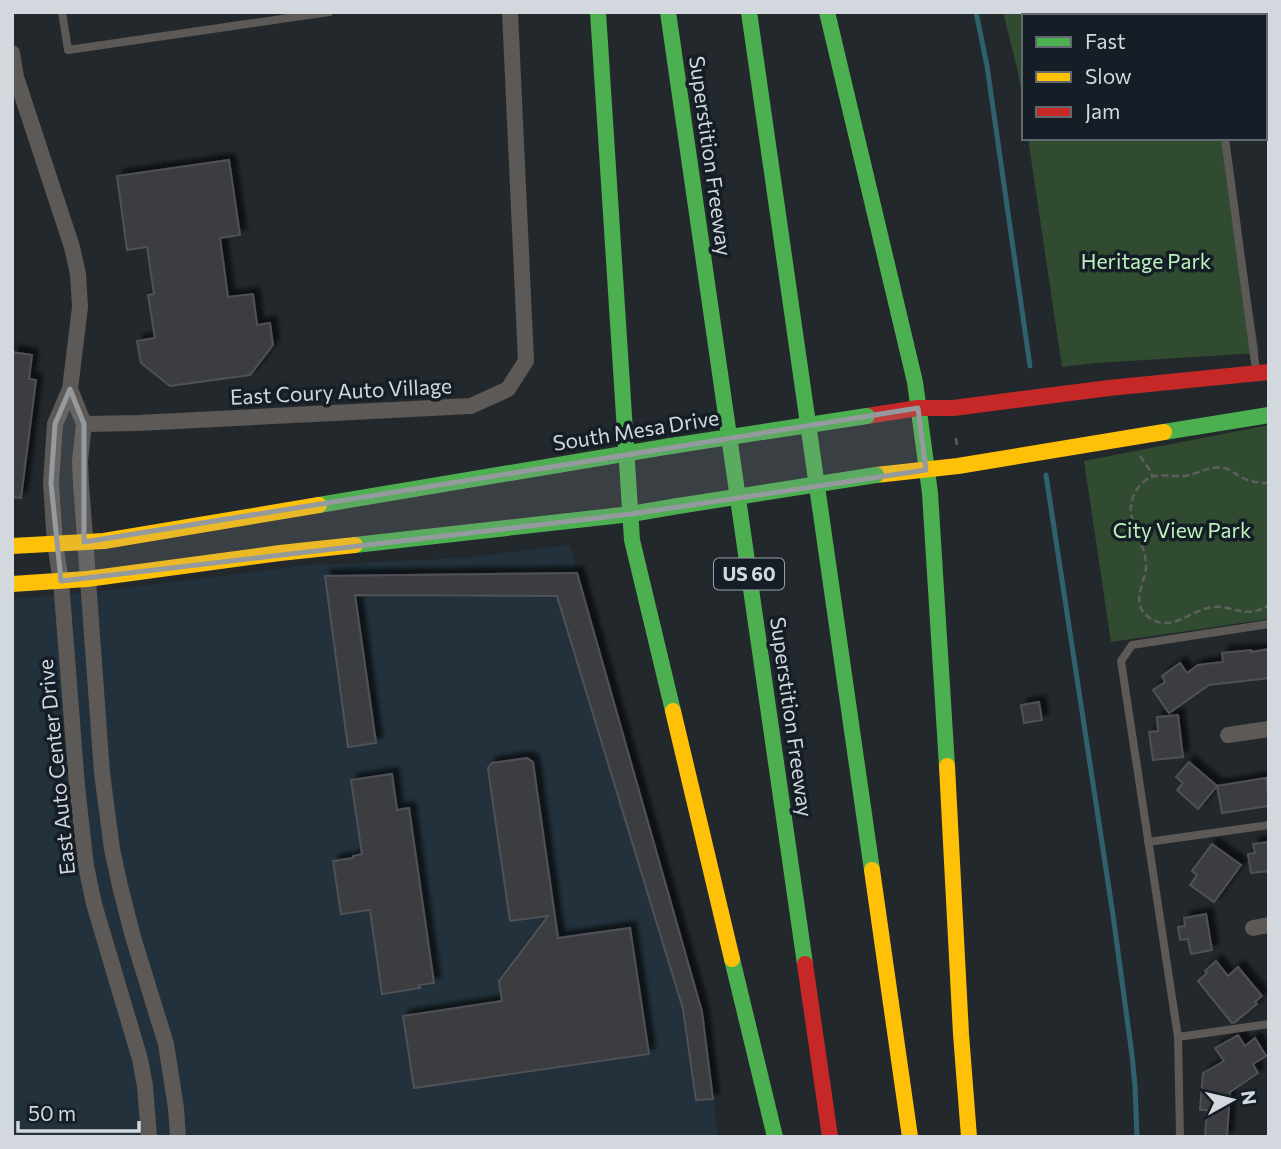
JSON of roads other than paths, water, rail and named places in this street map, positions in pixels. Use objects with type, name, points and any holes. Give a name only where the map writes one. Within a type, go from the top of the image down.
[{"type":"main road","points":[[598,12],[632,540],[775,1137]]},
{"type":"main road","name":"Superstition Freeway","points":[[668,12],[830,1137]]},
{"type":"main road","points":[[749,12],[910,1137]]},
{"type":"main road","points":[[827,12],[915,382],[930,493],[969,1137]]},
{"type":"main road","name":"South Mesa Drive","points":[[12,546],[104,541],[626,453],[918,408],[953,408],[1263,372]]},
{"type":"main road","points":[[12,584],[88,579],[280,553],[631,514],[1269,415]]},
{"type":"street","name":"East Coury Auto Village","points":[[84,424],[471,406],[508,389],[526,361],[510,12]]},
{"type":"street","name":"East Auto Center Drive","points":[[12,54],[14,78],[72,247],[78,274],[80,307],[70,389],[55,424],[51,483],[55,544],[61,581],[86,866],[98,917],[140,1059],[149,1137]]},
{"type":"street","name":"East Auto Center Drive","points":[[70,389],[84,424],[80,461],[85,542],[102,773],[112,849],[133,937],[166,1044],[178,1137]]},
{"type":"street","points":[[1228,736],[1269,729]]},
{"type":"lane","points":[[62,12],[68,51],[329,12]]},
{"type":"lane","points":[[1225,140],[1263,372]]},
{"type":"lane","points":[[1180,1137],[1178,1037],[1121,661],[1132,645],[1269,624]]},
{"type":"lane","points":[[1148,842],[1269,825]]},
{"type":"lane","points":[[1178,1037],[1269,1024]]},
{"type":"waterway","points":[[976,12],[987,66],[1030,366]]},
{"type":"waterway","points":[[1046,475],[1113,915],[1132,1055],[1137,1137]]},
{"type":"park label","name":"Heritage Park","points":[[1146,262]]},
{"type":"park label","name":"City View Park","points":[[1182,531]]}]
